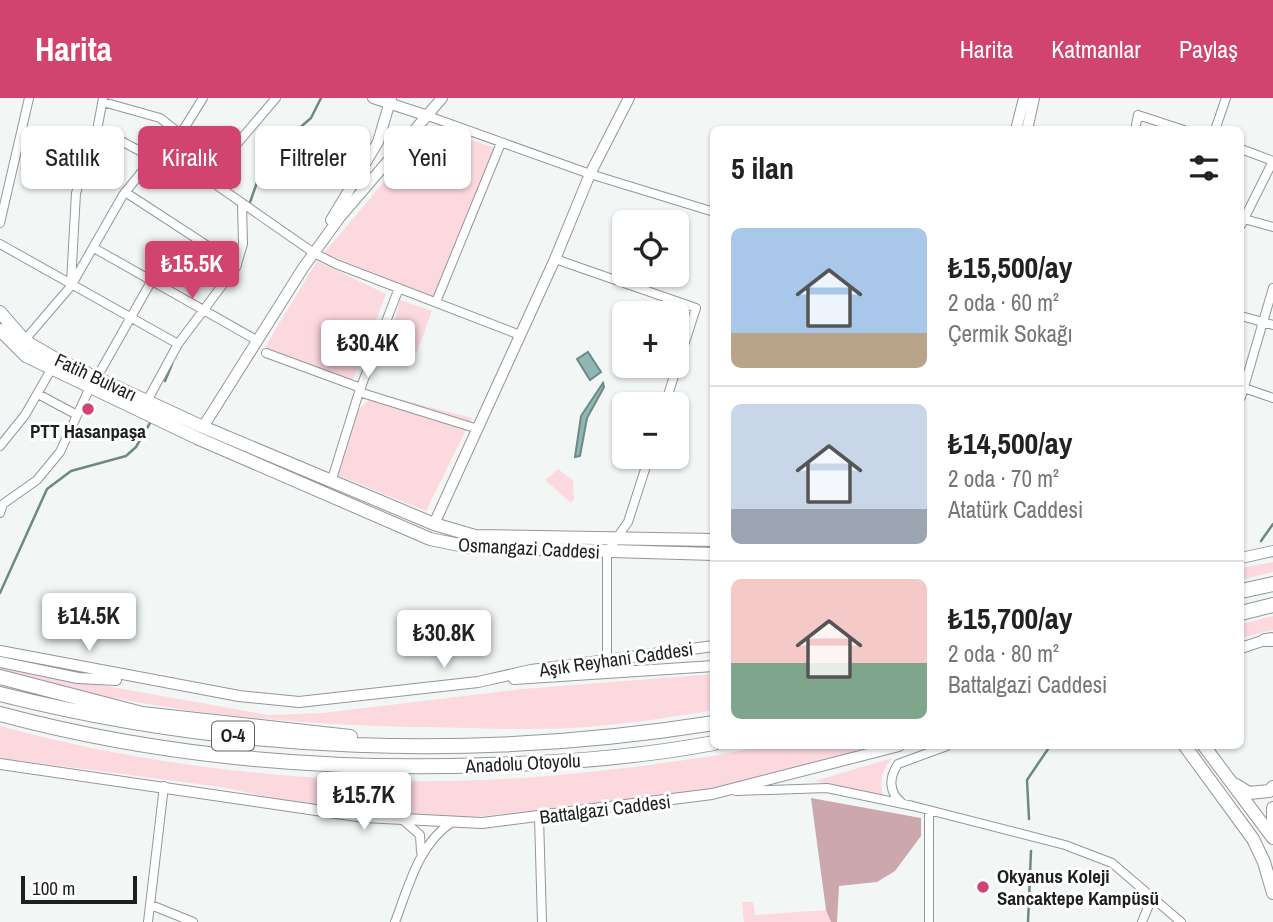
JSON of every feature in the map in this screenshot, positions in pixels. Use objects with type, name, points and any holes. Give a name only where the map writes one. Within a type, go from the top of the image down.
[{"type":"highway","points":[[1244,590],[1273,584]]},
{"type":"highway","points":[[1244,612],[1273,605]]},
{"type":"highway","points":[[0,677],[142,714],[298,732],[470,746]]},
{"type":"highway","name":"Anadolu Otoyolu","points":[[0,694],[81,714],[156,727],[288,743],[470,746],[582,740],[710,724]]},
{"type":"highway","name":"Anadolu Otoyolu","points":[[0,714],[146,746],[235,759],[322,766],[413,768],[555,762],[670,751],[710,744]]},
{"type":"main road","points":[[375,98],[428,116]]},
{"type":"main road","points":[[419,126],[442,98]]},
{"type":"main road","points":[[434,524],[555,259],[590,174],[629,98]]},
{"type":"main road","points":[[1017,126],[1024,98]]},
{"type":"main road","points":[[1028,126],[1034,98]]},
{"type":"main road","points":[[384,157],[378,152],[378,142],[389,104]]},
{"type":"main road","points":[[314,253],[348,187],[378,142]]},
{"type":"main road","points":[[200,432],[314,253],[340,217],[384,167]]},
{"type":"main road","name":"Fatih Bulvarı","points":[[0,312],[21,344]]},
{"type":"main road","name":"Fatih Bulvarı","points":[[0,330],[54,364],[147,401],[200,432]]},
{"type":"main road","name":"Fatih Bulvarı","points":[[94,381],[200,432]]},
{"type":"main road","name":"Osmangazi Caddesi","points":[[200,432],[332,479],[434,524],[475,536],[710,540]]},
{"type":"main road","name":"Osmangazi Caddesi","points":[[200,432],[430,539],[469,547],[710,554]]},
{"type":"main road","points":[[1244,557],[1273,551]]},
{"type":"main road","points":[[1244,647],[1270,639]]},
{"type":"main road","name":"Aşık Reyhani Caddesi","points":[[478,682],[607,659],[710,646]]},
{"type":"main road","points":[[0,651],[171,684]]},
{"type":"main road","points":[[0,662],[78,678],[171,684]]},
{"type":"main road","name":"Aşık Reyhani Caddesi","points":[[171,684],[260,700],[299,702],[478,682],[710,666]]},
{"type":"main road","points":[[728,791],[888,749]]},
{"type":"main road","points":[[1187,749],[1253,839],[1265,862],[1273,893]]},
{"type":"main road","points":[[1205,749],[1273,838]]},
{"type":"main road","name":"Battalgazi Caddesi","points":[[0,764],[164,786],[288,807],[452,822],[539,817],[728,791]]},
{"type":"main road","points":[[1229,781],[1249,793],[1269,791],[1273,787]]},
{"type":"main road","points":[[1273,808],[1273,828]]},
{"type":"street","points":[[0,223],[29,98]]},
{"type":"street","points":[[184,126],[203,98]]},
{"type":"street","points":[[241,139],[276,98]]},
{"type":"street","points":[[1216,126],[1226,98]]},
{"type":"street","points":[[98,126],[103,100],[160,118],[170,126]]},
{"type":"street","points":[[1136,126],[1138,115],[1172,126]]},
{"type":"street","points":[[428,116],[590,174],[710,211]]},
{"type":"street","points":[[436,302],[500,143]]},
{"type":"street","points":[[1244,150],[1273,161],[1244,218]]},
{"type":"street","points":[[21,344],[71,286],[125,192],[138,176]]},
{"type":"street","points":[[71,286],[77,189]]},
{"type":"street","points":[[221,189],[314,253],[520,335]]},
{"type":"street","points":[[125,192],[237,265]]},
{"type":"street","points":[[147,401],[178,344],[207,312],[237,265],[243,244],[243,204]]},
{"type":"street","points":[[1244,222],[1273,228]]},
{"type":"street","points":[[0,244],[178,344]]},
{"type":"street","points":[[94,247],[258,341]]},
{"type":"street","points":[[555,259],[696,308],[669,392]]},
{"type":"street","points":[[0,513],[4,504],[37,480],[60,452],[94,381],[152,280]]},
{"type":"street","points":[[332,479],[360,390],[399,288]]},
{"type":"street","points":[[1244,384],[1273,288]]},
{"type":"street","points":[[1244,317],[1273,325]]},
{"type":"street","points":[[266,353],[360,390],[478,429]]},
{"type":"street","points":[[0,446],[37,394],[54,364]]},
{"type":"street","points":[[1244,391],[1273,398]]},
{"type":"street","points":[[37,394],[77,415]]},
{"type":"street","points":[[607,659],[607,552],[628,522],[645,469]]},
{"type":"street","points":[[913,806],[901,803],[894,796],[891,779],[893,771],[905,759],[937,749]]},
{"type":"street","points":[[148,922],[164,786]]},
{"type":"street","name":"Battalgazi Caddesi","points":[[728,791],[817,787],[913,806],[1080,850],[1112,863],[1153,895],[1181,922]]},
{"type":"street","points":[[929,811],[929,922]]},
{"type":"street","points":[[539,817],[542,922]]},
{"type":"street","points":[[401,819],[420,835],[421,855]]},
{"type":"street","points":[[396,922],[421,855],[437,834],[452,822]]},
{"type":"street","points":[[1142,922],[1153,895]]},
{"type":"street","points":[[151,905],[193,922]]},
{"type":"shaded area","points":[[471,140],[495,148],[433,297],[324,253],[384,182],[384,189],[471,189]]},
{"type":"shaded area","points":[[317,261],[386,294],[352,382],[265,347]]},
{"type":"shaded area","points":[[400,300],[432,311],[417,352],[389,344]]},
{"type":"shaded area","points":[[376,393],[472,418],[426,511],[337,475],[358,410]]},
{"type":"shaded area","points":[[558,469],[573,480],[574,499],[571,503],[545,480]]},
{"type":"shaded area","points":[[1273,562],[1273,572],[1244,579],[1244,567]]},
{"type":"shaded area","points":[[1273,616],[1273,630],[1244,637],[1244,623]]},
{"type":"shaded area","points":[[0,667],[268,715],[323,713],[522,689],[710,674],[710,711],[626,723],[551,729],[356,725],[253,718],[151,705],[0,671]]},
{"type":"shaded area","points":[[0,726],[62,742],[192,765],[258,773],[391,781],[457,781],[567,774],[660,764],[750,749],[864,749],[748,780],[695,791],[460,818],[290,802],[221,787],[0,758]]},
{"type":"shaded area","points":[[892,758],[882,776],[883,796],[815,781]]},
{"type":"shaded area","points":[[811,798],[921,818],[921,836],[895,871],[877,882],[839,886],[837,922],[831,922],[826,910]]},
{"type":"shaded area","points":[[742,902],[753,902],[755,915],[826,910],[831,922],[744,922]]},
{"type":"water","points":[[588,352],[601,372],[590,380],[577,359]]},
{"type":"water","points":[[603,383],[604,387],[587,418],[580,456],[575,457],[581,416]]},
{"type":"waterway","points":[[249,205],[266,157],[311,118],[321,98]]},
{"type":"waterway","points":[[165,381],[172,364]]},
{"type":"waterway","points":[[0,593],[47,489],[71,471],[126,456],[136,447],[150,423]]},
{"type":"waterway","points":[[1261,541],[1273,524]]},
{"type":"waterway","points":[[1029,819],[1027,780],[1048,749]]},
{"type":"waterway","points":[[1028,922],[1031,851]]},
{"type":"place","name":"PTT Hasanpaşa","points":[[88,409]]},
{"type":"place","name":"Okyanus Koleji Sancaktepe Kampüsü","points":[[983,887]]}]
